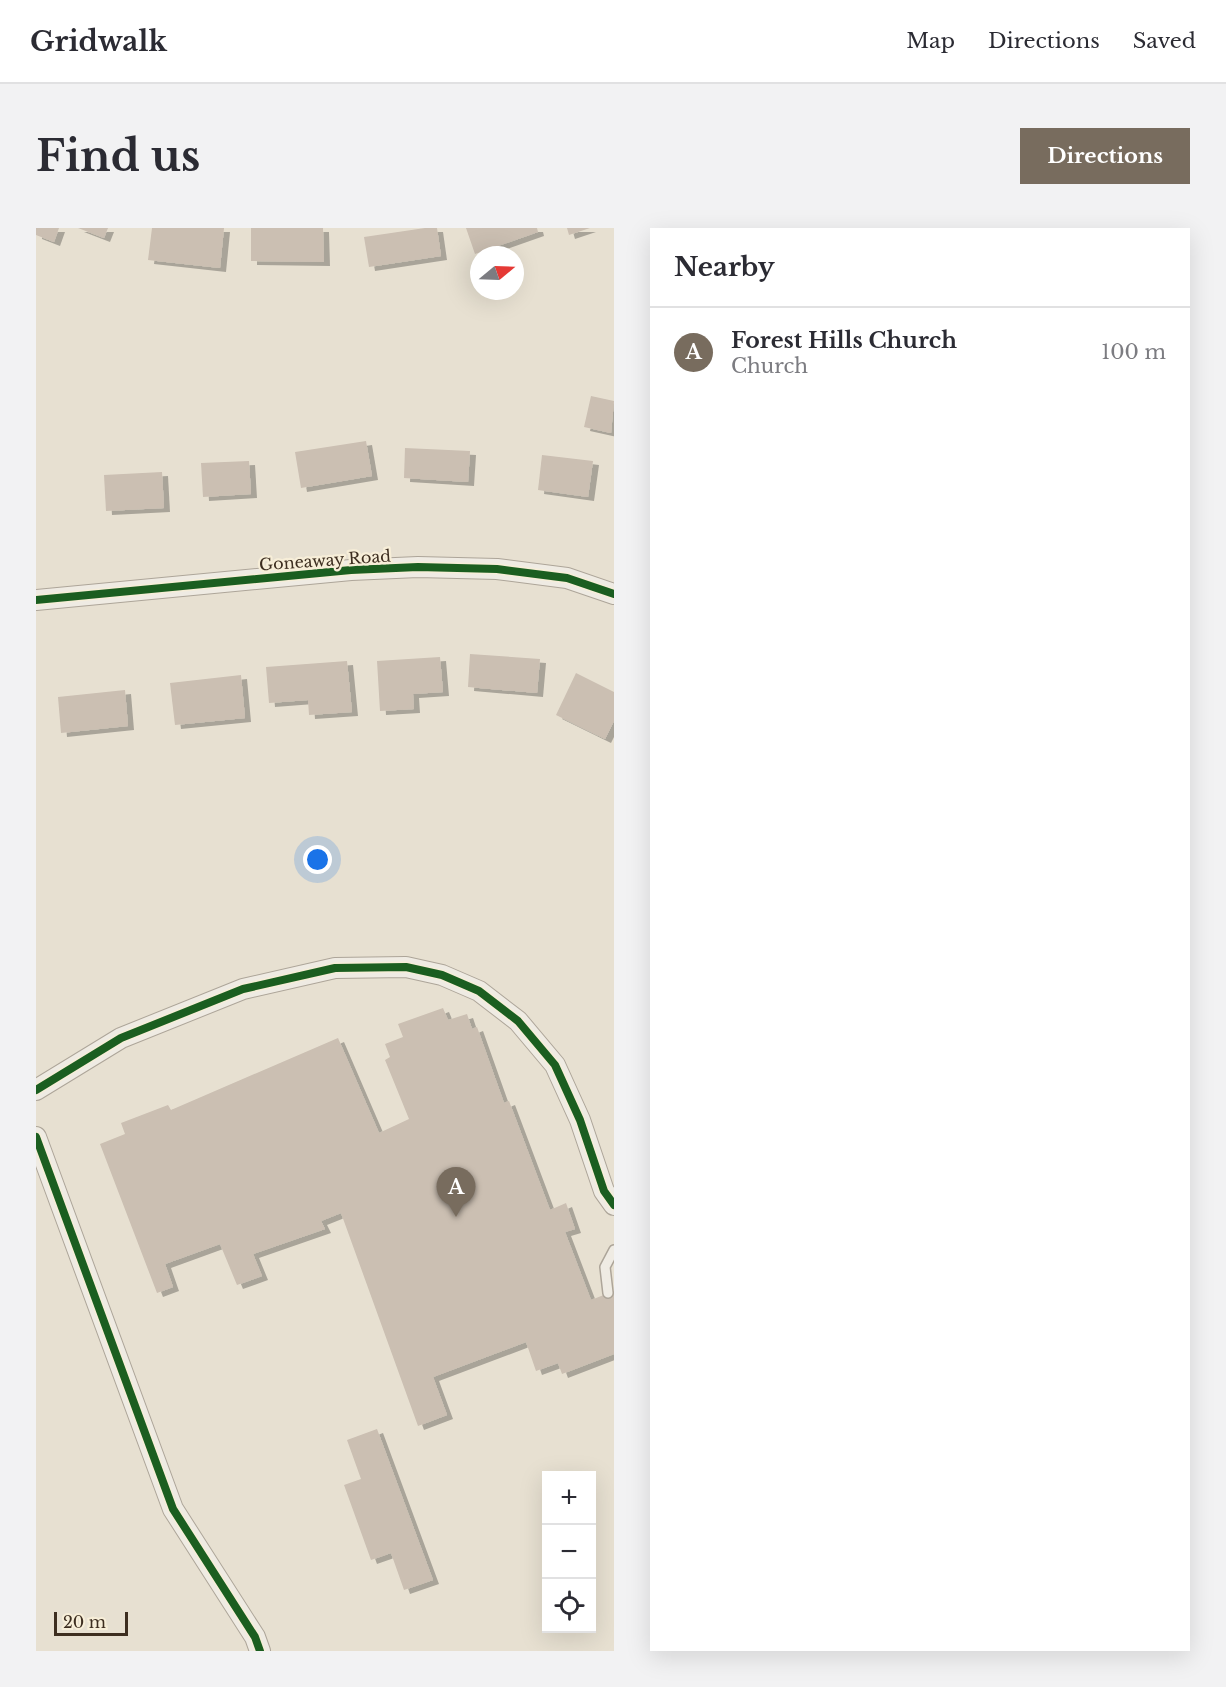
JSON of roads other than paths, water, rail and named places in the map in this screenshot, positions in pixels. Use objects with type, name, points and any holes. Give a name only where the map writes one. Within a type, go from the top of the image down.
[{"type":"street","name":"Goneaway Road","points":[[36,600],[351,570],[418,567],[497,569],[567,578],[614,594]]},
{"type":"street","points":[[36,1090],[121,1038],[243,989],[336,968],[406,967],[442,975],[479,991],[518,1021],[555,1065],[580,1120],[604,1191],[614,1205]]},
{"type":"street","points":[[36,1137],[173,1509],[255,1637],[260,1651]]},
{"type":"lane","points":[[608,1293],[605,1267],[614,1250]]},
{"type":"place","name":"Forest Hills Church","points":[[456,1217]]}]
